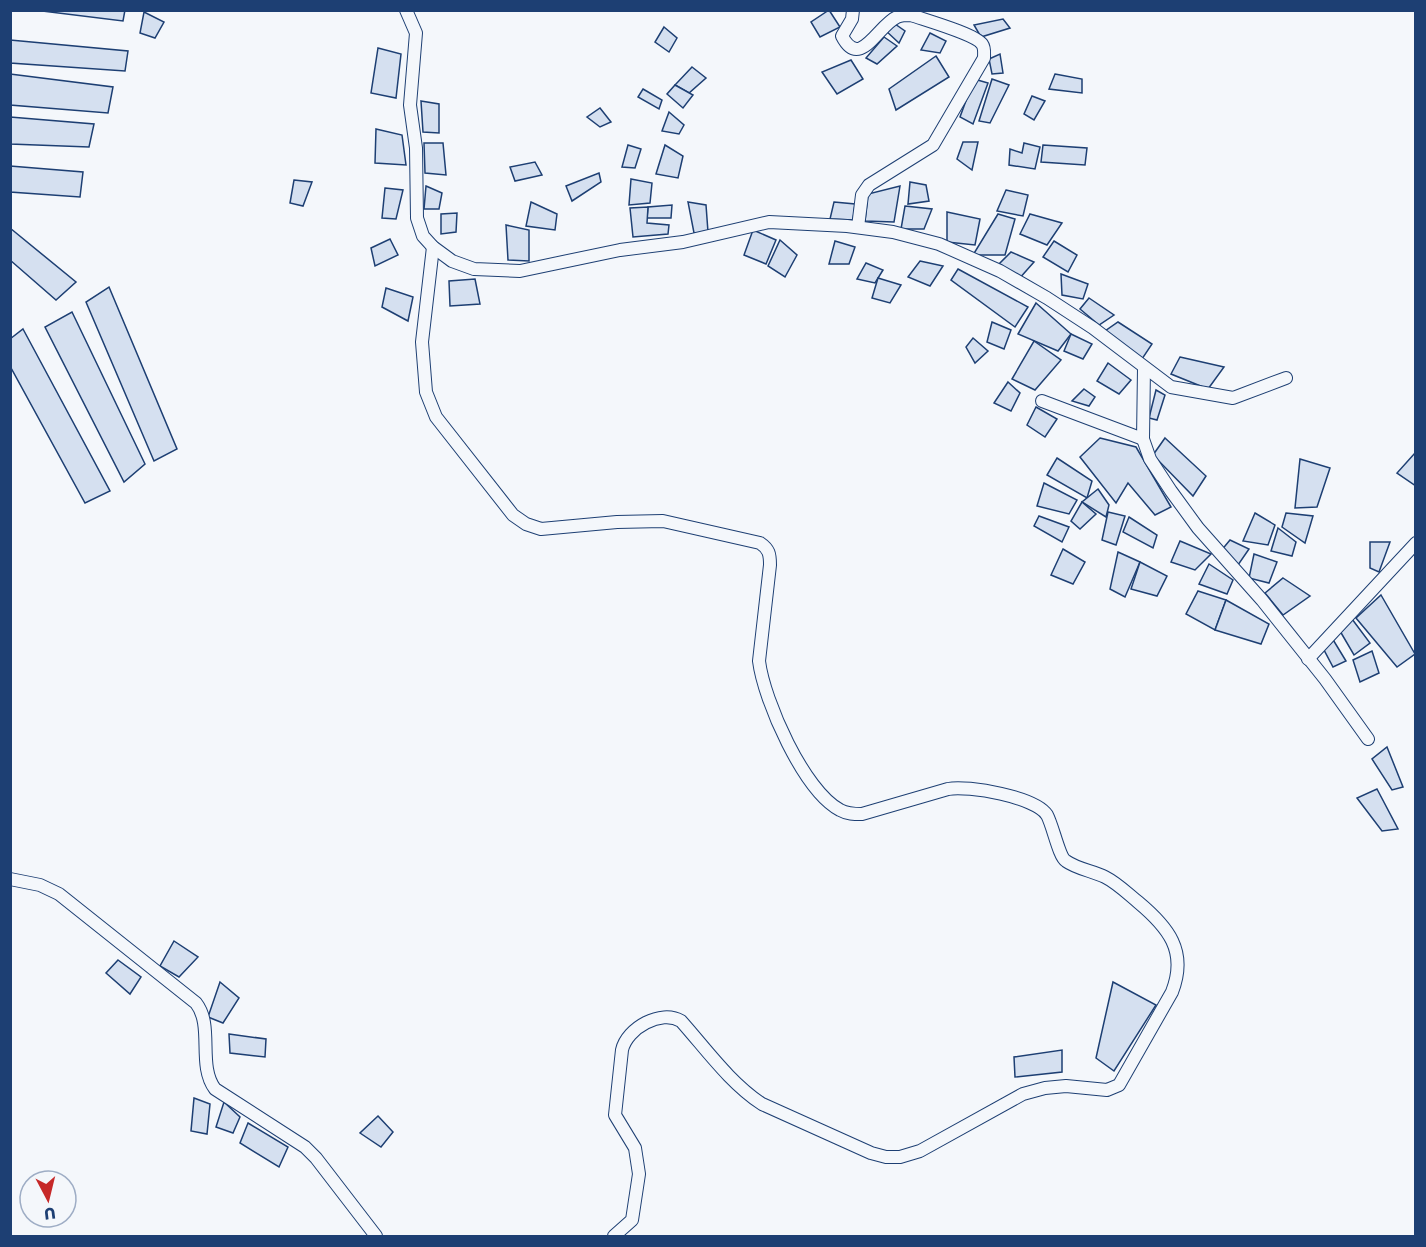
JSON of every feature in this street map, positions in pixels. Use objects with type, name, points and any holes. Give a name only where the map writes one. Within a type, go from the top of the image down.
[{"type":"street","points":[[406,10],[416,33],[410,105],[416,148],[417,218],[423,236],[433,247],[452,261],[474,270],[520,271],[620,250],[683,242],[770,222],[858,227],[893,232],[939,244],[1000,271],[1093,328],[1171,387],[1223,398],[1240,396],[1286,378]]},
{"type":"street","points":[[853,10],[852,19],[842,36],[853,49],[863,48],[893,18],[911,15],[972,37],[981,42],[985,51],[984,58],[933,146],[864,190],[858,227]]},
{"type":"street","points":[[433,247],[422,342],[426,392],[436,417],[513,515],[526,524],[541,529],[617,522],[663,521],[760,543],[767,548],[770,555],[759,661],[760,673],[776,718],[805,774],[829,802],[850,814],[862,814],[957,788],[1012,796],[1036,804],[1046,813],[1056,834],[1062,858],[1107,878],[1123,889],[1156,918],[1170,934],[1176,948],[1177,980],[1119,1085],[1107,1090],[1066,1086],[1045,1088],[1023,1094],[920,1151],[900,1157],[886,1157],[871,1153],[762,1104],[748,1095],[734,1081],[681,1021],[667,1016],[652,1020],[631,1034],[623,1043],[615,1115],[635,1148],[639,1174],[632,1220],[614,1236]]},
{"type":"street","points":[[1144,368],[1143,439],[1150,459],[1198,528],[1262,600],[1368,738]]},
{"type":"street","points":[[1042,401],[1143,439]]},
{"type":"street","points":[[1308,659],[1416,543]]},
{"type":"street","points":[[10,879],[40,885],[59,894],[196,1003],[202,1016],[208,1077],[215,1089],[305,1147],[376,1236]]},
{"type":"building","points":[[34,10],[125,10],[123,21]]},
{"type":"building","points":[[829,10],[840,27],[820,37],[811,22]]},
{"type":"building","points":[[144,12],[164,22],[155,38],[140,33]]},
{"type":"building","points":[[1003,19],[1010,28],[981,37],[974,25]]},
{"type":"building","points":[[895,24],[905,31],[899,43],[885,30]]},
{"type":"building","points":[[664,27],[677,38],[669,52],[655,42]]},
{"type":"building","points":[[930,33],[946,41],[940,53],[921,50]]},
{"type":"building","points":[[884,37],[897,46],[877,64],[866,58]]},
{"type":"building","points":[[10,40],[128,51],[125,71],[10,63]]},
{"type":"building","points":[[378,48],[401,54],[396,98],[371,93]]},
{"type":"building","points":[[1000,54],[1003,73],[992,74],[989,59]]},
{"type":"building","points":[[936,56],[949,77],[896,110],[889,89]]},
{"type":"building","points":[[851,60],[863,79],[837,94],[822,72]]},
{"type":"building","points":[[692,67],[706,78],[689,93],[675,85]]},
{"type":"building","points":[[10,74],[113,87],[108,113],[10,105]]},
{"type":"building","points":[[1055,74],[1082,79],[1082,93],[1049,89]]},
{"type":"building","points":[[974,79],[988,83],[973,124],[960,117]]},
{"type":"building","points":[[992,79],[1009,85],[990,123],[979,121]]},
{"type":"building","points":[[675,85],[693,95],[683,108],[667,94]]},
{"type":"building","points":[[643,89],[662,100],[659,109],[638,97]]},
{"type":"building","points":[[1032,96],[1045,101],[1034,120],[1024,114]]},
{"type":"building","points":[[421,101],[439,104],[439,133],[423,132]]},
{"type":"building","points":[[600,108],[611,122],[600,127],[587,117]]},
{"type":"building","points":[[669,112],[684,125],[679,134],[662,131]]},
{"type":"building","points":[[10,117],[94,124],[89,147],[10,144]]},
{"type":"building","points":[[376,129],[402,135],[406,165],[375,163]]},
{"type":"building","points":[[963,142],[978,142],[972,170],[957,159]]},
{"type":"building","points":[[424,143],[443,143],[446,175],[425,173]]},
{"type":"building","points":[[1024,143],[1040,147],[1035,169],[1009,165],[1010,149],[1022,153]]},
{"type":"building","points":[[628,145],[641,149],[635,168],[622,167]]},
{"type":"building","points":[[665,145],[683,156],[678,178],[656,174]]},
{"type":"building","points":[[1043,145],[1087,148],[1085,165],[1041,162]]},
{"type":"building","points":[[535,162],[542,175],[515,181],[510,167]]},
{"type":"building","points":[[10,166],[83,172],[80,197],[10,192]]},
{"type":"building","points":[[599,173],[601,182],[572,201],[566,186]]},
{"type":"building","points":[[631,179],[652,183],[650,203],[629,205]]},
{"type":"building","points":[[294,180],[312,182],[303,206],[290,203]]},
{"type":"building","points":[[910,182],[926,185],[929,201],[908,204]]},
{"type":"building","points":[[426,186],[442,193],[439,209],[424,209]]},
{"type":"building","points":[[900,186],[894,222],[865,221],[868,194]]},
{"type":"building","points":[[385,188],[403,190],[396,219],[382,218]]},
{"type":"building","points":[[1006,190],[1028,195],[1023,216],[997,211]]},
{"type":"building","points":[[531,202],[557,214],[555,230],[526,226]]},
{"type":"building","points":[[688,202],[706,205],[708,232],[694,233]]},
{"type":"building","points":[[834,202],[855,204],[853,220],[830,219]]},
{"type":"building","points":[[672,205],[671,218],[647,218],[648,207]]},
{"type":"building","points":[[905,206],[932,209],[924,229],[901,229]]},
{"type":"building","points":[[648,207],[647,223],[669,225],[668,234],[633,237],[630,208]]},
{"type":"building","points":[[947,212],[980,219],[975,245],[947,242]]},
{"type":"building","points":[[457,213],[456,232],[441,234],[441,214]]},
{"type":"building","points":[[998,214],[1015,219],[1005,255],[973,255]]},
{"type":"building","points":[[1030,214],[1062,223],[1047,245],[1020,234]]},
{"type":"building","points":[[506,225],[529,230],[529,261],[508,260]]},
{"type":"building","points":[[10,228],[76,282],[56,300],[10,260]]},
{"type":"building","points":[[753,230],[776,240],[766,264],[744,255]]},
{"type":"building","points":[[390,239],[398,255],[375,266],[371,248]]},
{"type":"building","points":[[780,240],[797,255],[785,277],[768,266]]},
{"type":"building","points":[[835,241],[855,247],[849,264],[829,264]]},
{"type":"building","points":[[1054,241],[1077,255],[1068,272],[1043,257]]},
{"type":"building","points":[[1011,252],[1034,262],[1018,280],[997,266]]},
{"type":"building","points":[[920,261],[943,266],[930,286],[908,277]]},
{"type":"building","points":[[866,263],[883,270],[875,283],[857,279]]},
{"type":"building","points":[[958,269],[1028,307],[1015,327],[951,280]]},
{"type":"building","points":[[1061,274],[1088,284],[1083,299],[1062,295]]},
{"type":"building","points":[[878,278],[901,285],[890,303],[872,298]]},
{"type":"building","points":[[475,279],[480,304],[450,306],[449,281]]},
{"type":"building","points":[[109,287],[177,449],[154,461],[86,302]]},
{"type":"building","points":[[386,288],[413,297],[408,321],[382,307]]},
{"type":"building","points":[[1089,298],[1114,315],[1099,325],[1080,309]]},
{"type":"building","points":[[1036,303],[1071,334],[1058,351],[1018,334]]},
{"type":"building","points":[[72,312],[145,464],[124,482],[45,327]]},
{"type":"building","points":[[992,322],[1011,330],[1004,349],[987,342]]},
{"type":"building","points":[[1118,322],[1152,344],[1142,359],[1105,331]]},
{"type":"building","points":[[23,329],[110,491],[85,503],[10,366],[10,339]]},
{"type":"building","points":[[1071,334],[1092,344],[1083,359],[1064,351]]},
{"type":"building","points":[[973,338],[988,351],[975,363],[966,347]]},
{"type":"building","points":[[1034,341],[1061,360],[1035,390],[1012,379]]},
{"type":"building","points":[[1180,357],[1224,367],[1208,389],[1171,374]]},
{"type":"building","points":[[1108,363],[1131,380],[1119,394],[1097,381]]},
{"type":"building","points":[[1008,382],[1020,393],[1011,411],[994,403]]},
{"type":"building","points":[[1084,389],[1095,397],[1089,406],[1072,401]]},
{"type":"building","points":[[1156,390],[1165,395],[1157,420],[1149,418]]},
{"type":"building","points":[[1036,407],[1057,419],[1045,437],[1027,425]]},
{"type":"building","points":[[1100,438],[1136,447],[1171,507],[1155,515],[1128,483],[1116,503],[1080,457]]},
{"type":"building","points":[[1165,438],[1206,476],[1193,496],[1153,455]]},
{"type":"building","points":[[1416,453],[1416,486],[1397,473]]},
{"type":"building","points":[[1057,458],[1092,481],[1087,498],[1047,475]]},
{"type":"building","points":[[1300,459],[1330,468],[1317,507],[1295,508]]},
{"type":"building","points":[[1044,483],[1077,500],[1069,514],[1037,506]]},
{"type":"building","points":[[1098,489],[1109,505],[1106,517],[1082,502]]},
{"type":"building","points":[[1082,502],[1096,514],[1080,529],[1071,521]]},
{"type":"building","points":[[1108,512],[1125,516],[1116,545],[1102,540]]},
{"type":"building","points":[[1255,513],[1275,525],[1268,545],[1243,541]]},
{"type":"building","points":[[1286,513],[1313,516],[1305,543],[1282,527]]},
{"type":"building","points":[[1039,516],[1069,527],[1062,542],[1034,526]]},
{"type":"building","points":[[1129,517],[1157,535],[1153,548],[1123,532]]},
{"type":"building","points":[[1278,528],[1296,542],[1292,556],[1271,551]]},
{"type":"building","points":[[1230,540],[1249,549],[1238,565],[1220,552]]},
{"type":"building","points":[[1180,541],[1211,554],[1195,570],[1171,562]]},
{"type":"building","points":[[1370,542],[1390,542],[1379,572],[1370,568]]},
{"type":"building","points":[[1063,549],[1085,562],[1073,584],[1051,575]]},
{"type":"building","points":[[1118,552],[1140,562],[1125,597],[1110,589]]},
{"type":"building","points":[[1254,554],[1277,562],[1269,583],[1249,578]]},
{"type":"building","points":[[1140,562],[1167,576],[1157,596],[1131,589]]},
{"type":"building","points":[[1209,564],[1233,580],[1227,594],[1199,584]]},
{"type":"building","points":[[1283,578],[1310,596],[1283,615],[1265,593]]},
{"type":"building","points":[[1198,591],[1226,600],[1215,630],[1186,614]]},
{"type":"building","points":[[1381,595],[1415,654],[1397,667],[1356,618]]},
{"type":"building","points":[[1226,600],[1269,624],[1261,644],[1215,630]]},
{"type":"building","points":[[1352,619],[1370,643],[1354,655],[1340,631]]},
{"type":"building","points":[[1332,638],[1346,661],[1333,667],[1323,648]]},
{"type":"building","points":[[1372,651],[1379,673],[1360,682],[1353,660]]},
{"type":"building","points":[[1387,747],[1403,787],[1392,790],[1372,759]]},
{"type":"building","points":[[1377,789],[1398,829],[1382,831],[1357,798]]},
{"type":"building","points":[[174,941],[198,957],[179,977],[160,966]]},
{"type":"building","points":[[118,960],[141,977],[130,994],[106,973]]},
{"type":"building","points":[[220,982],[239,998],[223,1023],[208,1017]]},
{"type":"building","points":[[1113,982],[1156,1005],[1114,1071],[1096,1058]]},
{"type":"building","points":[[229,1034],[266,1039],[265,1057],[230,1053]]},
{"type":"building","points":[[1062,1050],[1062,1072],[1015,1077],[1014,1057]]},
{"type":"building","points":[[194,1098],[210,1104],[207,1134],[191,1131]]},
{"type":"building","points":[[224,1102],[240,1117],[233,1133],[216,1127]]},
{"type":"building","points":[[378,1116],[393,1132],[381,1147],[360,1133]]},
{"type":"building","points":[[248,1123],[288,1147],[279,1167],[240,1143]]}]
